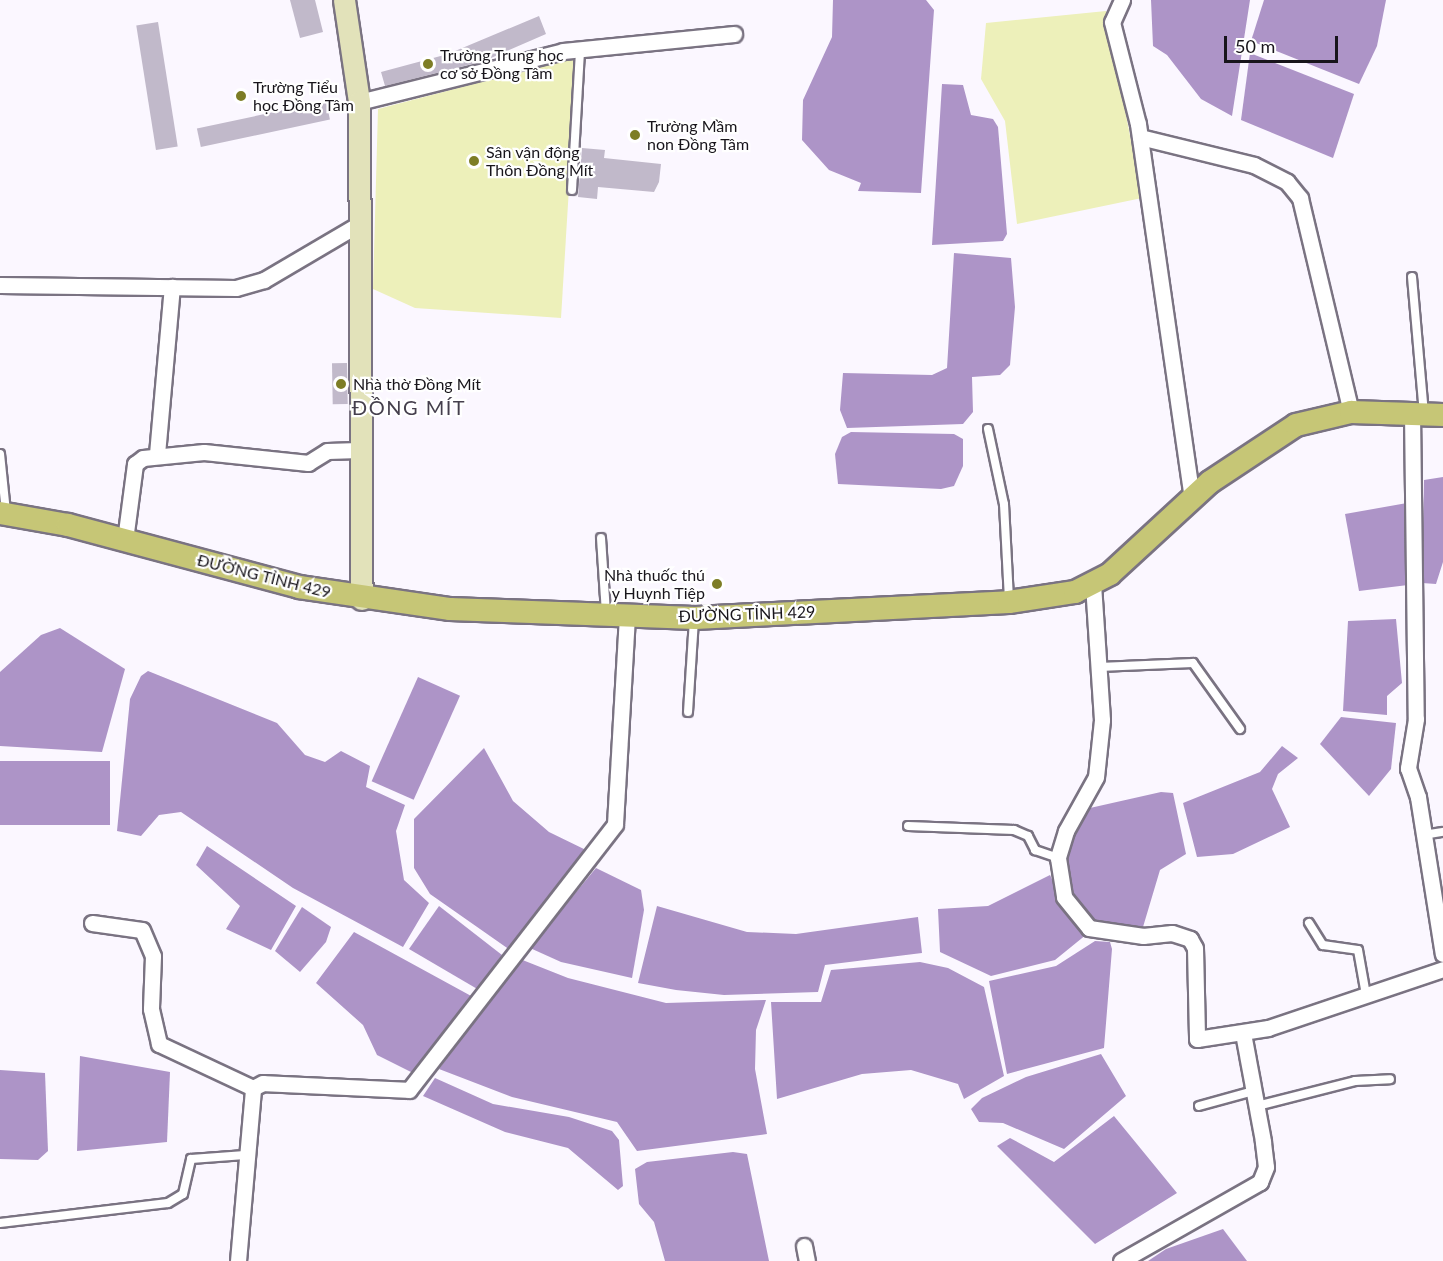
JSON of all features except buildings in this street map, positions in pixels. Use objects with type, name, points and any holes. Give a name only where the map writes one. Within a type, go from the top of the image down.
[{"type":"main road","name":"ĐƯỜNG TỈNH 429","points":[[3,513],[125,540],[362,599],[450,609],[616,613],[695,618],[1009,602],[1056,597],[1093,584],[1140,551],[1192,499],[1271,437],[1324,416],[1351,412],[1426,413]]},
{"type":"street","points":[[344,0],[359,102],[359,450],[362,599]]},
{"type":"street","points":[[1122,0],[1112,22],[1140,137],[1192,499]]},
{"type":"street","points":[[359,102],[580,50],[734,34]]},
{"type":"street","points":[[1140,137],[1254,165],[1287,182],[1300,198],[1351,412]]},
{"type":"street","points":[[0,285],[236,288],[264,280],[359,224]]},
{"type":"street","points":[[157,454],[172,287]]},
{"type":"street","points":[[1426,413],[1416,719],[1408,768],[1424,835],[1443,954]]},
{"type":"street","points":[[125,540],[135,464],[157,454],[204,452],[308,463],[327,451],[359,450]]},
{"type":"street","points":[[1093,584],[1102,720],[1096,777],[1066,831],[1058,858],[1064,897],[1089,928],[1143,936],[1172,933],[1190,939],[1195,948],[1197,1040],[1242,1033],[1443,969]]},
{"type":"street","points":[[253,1088],[263,1083],[409,1090],[598,851],[615,824],[616,613]]},
{"type":"street","points":[[92,923],[142,930],[153,956],[151,1009],[159,1044],[253,1088]]},
{"type":"street","points":[[1121,1261],[1260,1182],[1266,1167],[1256,1099],[1242,1033]]},
{"type":"street","points":[[238,1261],[245,1155],[253,1088]]},
{"type":"lane","points":[[572,190],[580,50]]},
{"type":"lane","points":[[1412,276],[1426,413]]},
{"type":"lane","points":[[988,429],[1004,504],[1009,602]]},
{"type":"lane","points":[[0,454],[3,513]]},
{"type":"lane","points":[[601,538],[616,613]]},
{"type":"lane","points":[[688,712],[695,618]]},
{"type":"lane","points":[[1099,667],[1193,663],[1240,729]]},
{"type":"lane","points":[[908,826],[1014,830],[1028,836],[1035,850],[1058,858]]},
{"type":"lane","points":[[1424,835],[1443,832]]},
{"type":"lane","points":[[1309,923],[1323,945],[1358,950],[1366,994]]},
{"type":"lane","points":[[1199,1106],[1256,1099],[1355,1081],[1390,1079]]},
{"type":"lane","points":[[0,1222],[168,1203],[183,1194],[191,1159],[245,1155]]},
{"type":"green space","points":[[1106,11],[1142,198],[1017,224],[1005,121],[981,79],[986,23]]},
{"type":"green space","name":"Sân vận động Thôn Đồng Mít","points":[[577,57],[561,318],[415,308],[373,289],[378,109]]},
{"type":"shaded area","points":[[833,0],[926,0],[934,10],[921,193],[858,191],[861,183],[829,170],[802,140],[803,100],[832,37]]},
{"type":"shaded area","points":[[1151,0],[1250,0],[1232,116],[1201,99],[1167,55],[1153,46]]},
{"type":"shaded area","points":[[1264,0],[1386,0],[1377,46],[1359,84],[1251,41]]},
{"type":"shaded area","points":[[1250,53],[1354,94],[1333,158],[1241,120]]},
{"type":"shaded area","points":[[942,84],[963,85],[971,115],[993,119],[998,127],[1007,234],[1003,241],[932,245]]},
{"type":"shaded area","points":[[954,253],[1011,258],[1015,307],[1010,365],[1000,375],[972,377],[973,412],[963,424],[847,428],[840,410],[843,373],[932,375],[947,368]]},
{"type":"shaded area","points":[[851,432],[954,434],[963,439],[963,466],[954,486],[941,489],[838,484],[835,454],[842,437]]},
{"type":"shaded area","points":[[1443,477],[1443,562],[1436,584],[1422,583],[1424,480]]},
{"type":"shaded area","points":[[1407,503],[1408,585],[1359,591],[1345,514]]},
{"type":"shaded area","points":[[1396,619],[1402,683],[1387,696],[1387,715],[1343,711],[1348,621]]},
{"type":"shaded area","points":[[60,628],[125,669],[102,752],[0,746],[0,672],[41,635]]},
{"type":"shaded area","points":[[148,671],[277,723],[305,755],[325,762],[341,751],[370,766],[366,787],[405,805],[396,831],[404,880],[429,903],[403,947],[293,888],[181,812],[159,815],[141,836],[117,831],[130,699],[141,676]]},
{"type":"shaded area","points":[[418,677],[460,696],[414,800],[372,781]]},
{"type":"shaded area","points":[[1341,717],[1396,723],[1391,769],[1369,796],[1320,744]]},
{"type":"shaded area","points":[[1282,746],[1298,758],[1278,774],[1272,789],[1290,827],[1233,854],[1197,857],[1183,803],[1260,772]]},
{"type":"shaded area","points":[[484,748],[513,801],[549,832],[588,851],[510,950],[430,894],[414,868],[414,819]]},
{"type":"shaded area","points":[[0,761],[110,761],[110,825],[0,825]]},
{"type":"shaded area","points":[[1161,792],[1173,793],[1186,854],[1160,870],[1143,927],[1092,922],[1074,896],[1066,852],[1090,808]]},
{"type":"shaded area","points":[[207,846],[296,906],[271,950],[226,929],[240,906],[196,865]]},
{"type":"shaded area","points":[[596,868],[641,890],[644,910],[632,978],[561,962],[530,948]]},
{"type":"shaded area","points":[[1050,875],[1073,922],[1087,934],[1055,960],[991,976],[940,952],[938,909],[988,906]]},
{"type":"shaded area","points":[[439,906],[502,955],[479,990],[409,949]]},
{"type":"shaded area","points":[[657,906],[747,932],[796,934],[918,917],[922,953],[825,965],[818,992],[724,995],[676,990],[638,983]]},
{"type":"shaded area","points":[[302,907],[331,927],[326,942],[300,972],[275,951]]},
{"type":"shaded area","points":[[354,932],[473,997],[413,1073],[377,1055],[363,1025],[316,983]]},
{"type":"shaded area","points":[[1095,941],[1110,942],[1112,949],[1104,1048],[1007,1074],[989,981],[1056,966]]},
{"type":"shaded area","points":[[520,959],[568,978],[666,1003],[766,1000],[756,1030],[755,1069],[767,1134],[637,1151],[617,1122],[512,1097],[439,1069]]},
{"type":"shaded area","points":[[920,962],[948,968],[984,987],[1004,1076],[964,1099],[958,1084],[911,1070],[862,1074],[777,1099],[771,1002],[821,1002],[831,970]]},
{"type":"shaded area","points":[[1101,1054],[1126,1096],[1064,1149],[1003,1123],[979,1122],[971,1109],[982,1098],[1026,1077]]},
{"type":"shaded area","points":[[80,1056],[170,1072],[167,1142],[77,1151]]},
{"type":"shaded area","points":[[0,1070],[45,1073],[48,1151],[38,1160],[0,1159]]},
{"type":"shaded area","points":[[435,1078],[493,1104],[569,1117],[612,1131],[619,1140],[623,1186],[618,1190],[568,1148],[505,1132],[423,1096]]},
{"type":"shaded area","points":[[1114,1116],[1177,1193],[1095,1244],[997,1146],[1010,1138],[1054,1162]]},
{"type":"shaded area","points":[[733,1152],[747,1154],[769,1261],[665,1261],[654,1222],[639,1204],[635,1169],[647,1162]]},
{"type":"shaded area","points":[[1223,1229],[1247,1261],[1148,1261],[1166,1249]]},
{"type":"place","name":"Trường Trung học cơ sở Đồng Tâm","points":[[428,64]]},
{"type":"place","name":"Trường Tiểu học Đồng Tâm","points":[[241,96]]},
{"type":"place","name":"Trường Mầm non Đồng Tâm","points":[[635,135]]},
{"type":"place","name":"Sân vận động Thôn Đồng Mít","points":[[474,161]]},
{"type":"place","name":"Nhà thờ Đồng Mít","points":[[341,384]]},
{"type":"place","name":"Nhà thuốc thú y Huynh Tiệp","points":[[717,584]]},
{"type":"district","name":"ĐỒNG MÍT","points":[[409,407]]}]
